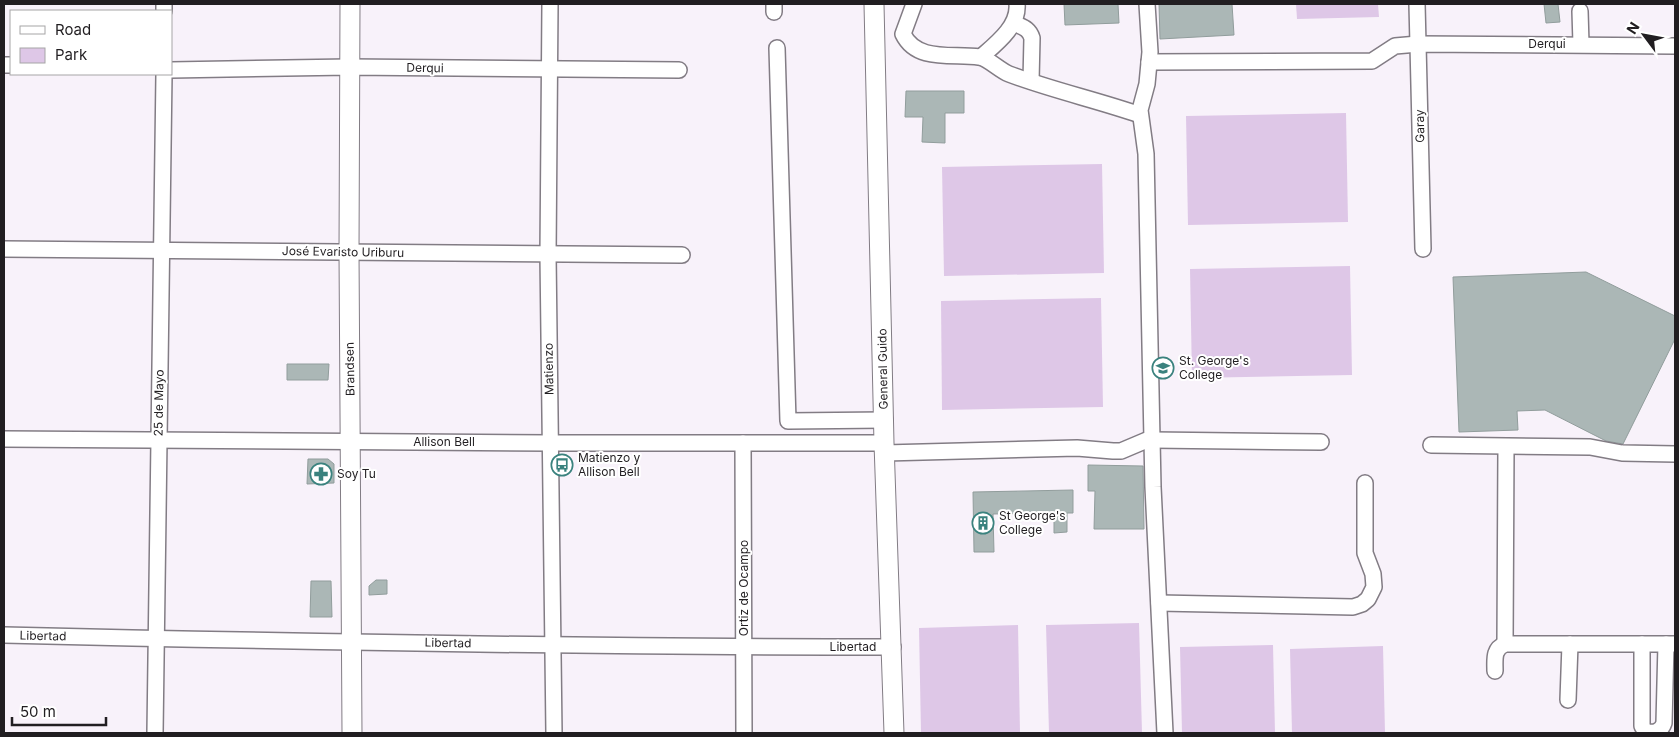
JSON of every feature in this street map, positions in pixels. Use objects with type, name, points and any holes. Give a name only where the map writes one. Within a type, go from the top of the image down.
[{"type":"main road","name":"Brandsen","points":[[350,4],[350,642],[352,733]]},
{"type":"main road","name":"General Guido","points":[[874,4],[885,420],[884,448],[893,647],[894,733]]},
{"type":"street","name":"Matienzo","points":[[550,4],[548,255],[554,733]]},
{"type":"street","points":[[914,4],[903,34],[909,45],[941,56],[982,56],[1006,73],[1140,115]]},
{"type":"street","points":[[982,56],[1014,23],[1018,4]]},
{"type":"street","points":[[1147,4],[1149,62],[1147,84],[1140,115],[1146,154],[1153,487],[1165,733]]},
{"type":"street","name":"Garay","points":[[1417,4],[1423,249]]},
{"type":"street","points":[[1580,11],[1581,44]]},
{"type":"street","points":[[1014,23],[1026,28],[1032,38],[1031,81]]},
{"type":"street","name":"Derqui","points":[[1149,62],[1372,61],[1395,46],[1418,44],[1675,46]]},
{"type":"street","points":[[777,48],[788,420],[885,420]]},
{"type":"street","name":"Derqui","points":[[172,70],[349,67],[679,70]]},
{"type":"street","name":"25 de Mayo","points":[[155,733],[164,75]]},
{"type":"street","name":"José Evaristo Uriburu","points":[[4,249],[682,255]]},
{"type":"street","points":[[846,420],[847,442]]},
{"type":"street","name":"Allison Bell","points":[[4,439],[550,443],[847,442],[884,448],[1077,448],[1113,451],[1121,451],[1147,440],[1321,442]]},
{"type":"street","name":"Ortiz de Ocampo","points":[[743,443],[744,733]]},
{"type":"street","points":[[1431,446],[1590,447],[1622,453],[1675,454]]},
{"type":"street","points":[[1505,644],[1506,446]]},
{"type":"street","points":[[1159,603],[1353,607],[1362,604],[1373,591],[1374,581],[1365,553],[1365,482]]},
{"type":"street","name":"Libertad","points":[[4,635],[350,642],[893,647]]},
{"type":"street","points":[[1495,671],[1496,651],[1505,644],[1570,644],[1642,644],[1671,644],[1664,723],[1662,729],[1657,732],[1645,731],[1642,726],[1642,644]]},
{"type":"street","points":[[1568,700],[1570,644]]},
{"type":"green space","points":[[1296,4],[1378,4],[1379,17],[1297,19]]},
{"type":"green space","points":[[1346,113],[1348,222],[1188,225],[1186,116]]},
{"type":"green space","points":[[1102,164],[1104,273],[944,276],[942,167]]},
{"type":"green space","points":[[1350,266],[1352,375],[1192,378],[1190,269]]},
{"type":"green space","points":[[1101,298],[1103,407],[942,410],[941,301]]},
{"type":"green space","points":[[1139,623],[1142,733],[1049,733],[1046,625]]},
{"type":"green space","points":[[1018,625],[1020,733],[921,733],[919,628]]},
{"type":"green space","points":[[1273,645],[1275,733],[1182,733],[1180,647]]},
{"type":"green space","points":[[1383,646],[1385,733],[1292,733],[1290,649]]},
{"type":"building","points":[[1064,4],[1118,4],[1119,23],[1065,25]]},
{"type":"building","points":[[1159,4],[1232,4],[1234,35],[1160,39]]},
{"type":"building","points":[[1544,4],[1558,4],[1560,22],[1546,23]]},
{"type":"building","points":[[906,91],[964,91],[964,113],[945,113],[945,143],[922,142],[923,117],[905,117]]},
{"type":"building","points":[[1586,272],[1675,316],[1675,339],[1623,444],[1606,441],[1545,410],[1517,411],[1518,430],[1459,432],[1453,277]]},
{"type":"building","points":[[287,364],[329,364],[328,380],[287,380]]},
{"type":"building","name":"Soy Tu","points":[[308,459],[328,459],[334,464],[334,483],[307,484]]},
{"type":"building","points":[[1088,465],[1143,466],[1144,529],[1094,529],[1095,491],[1088,491]]},
{"type":"building","name":"St George's College","points":[[1073,490],[1073,513],[1067,513],[1067,532],[1054,533],[1054,513],[993,514],[994,552],[974,552],[973,492]]},
{"type":"building","points":[[376,580],[387,580],[387,594],[369,595],[369,586]]},
{"type":"building","points":[[311,581],[331,581],[332,617],[310,617]]},
{"type":"place","name":"St. George's College","points":[[1163,368]]},
{"type":"place","name":"Matienzo y Allison Bell","points":[[562,465]]},
{"type":"place","name":"Soy Tu","points":[[321,474]]},
{"type":"place","name":"St George's College","points":[[983,523]]}]
